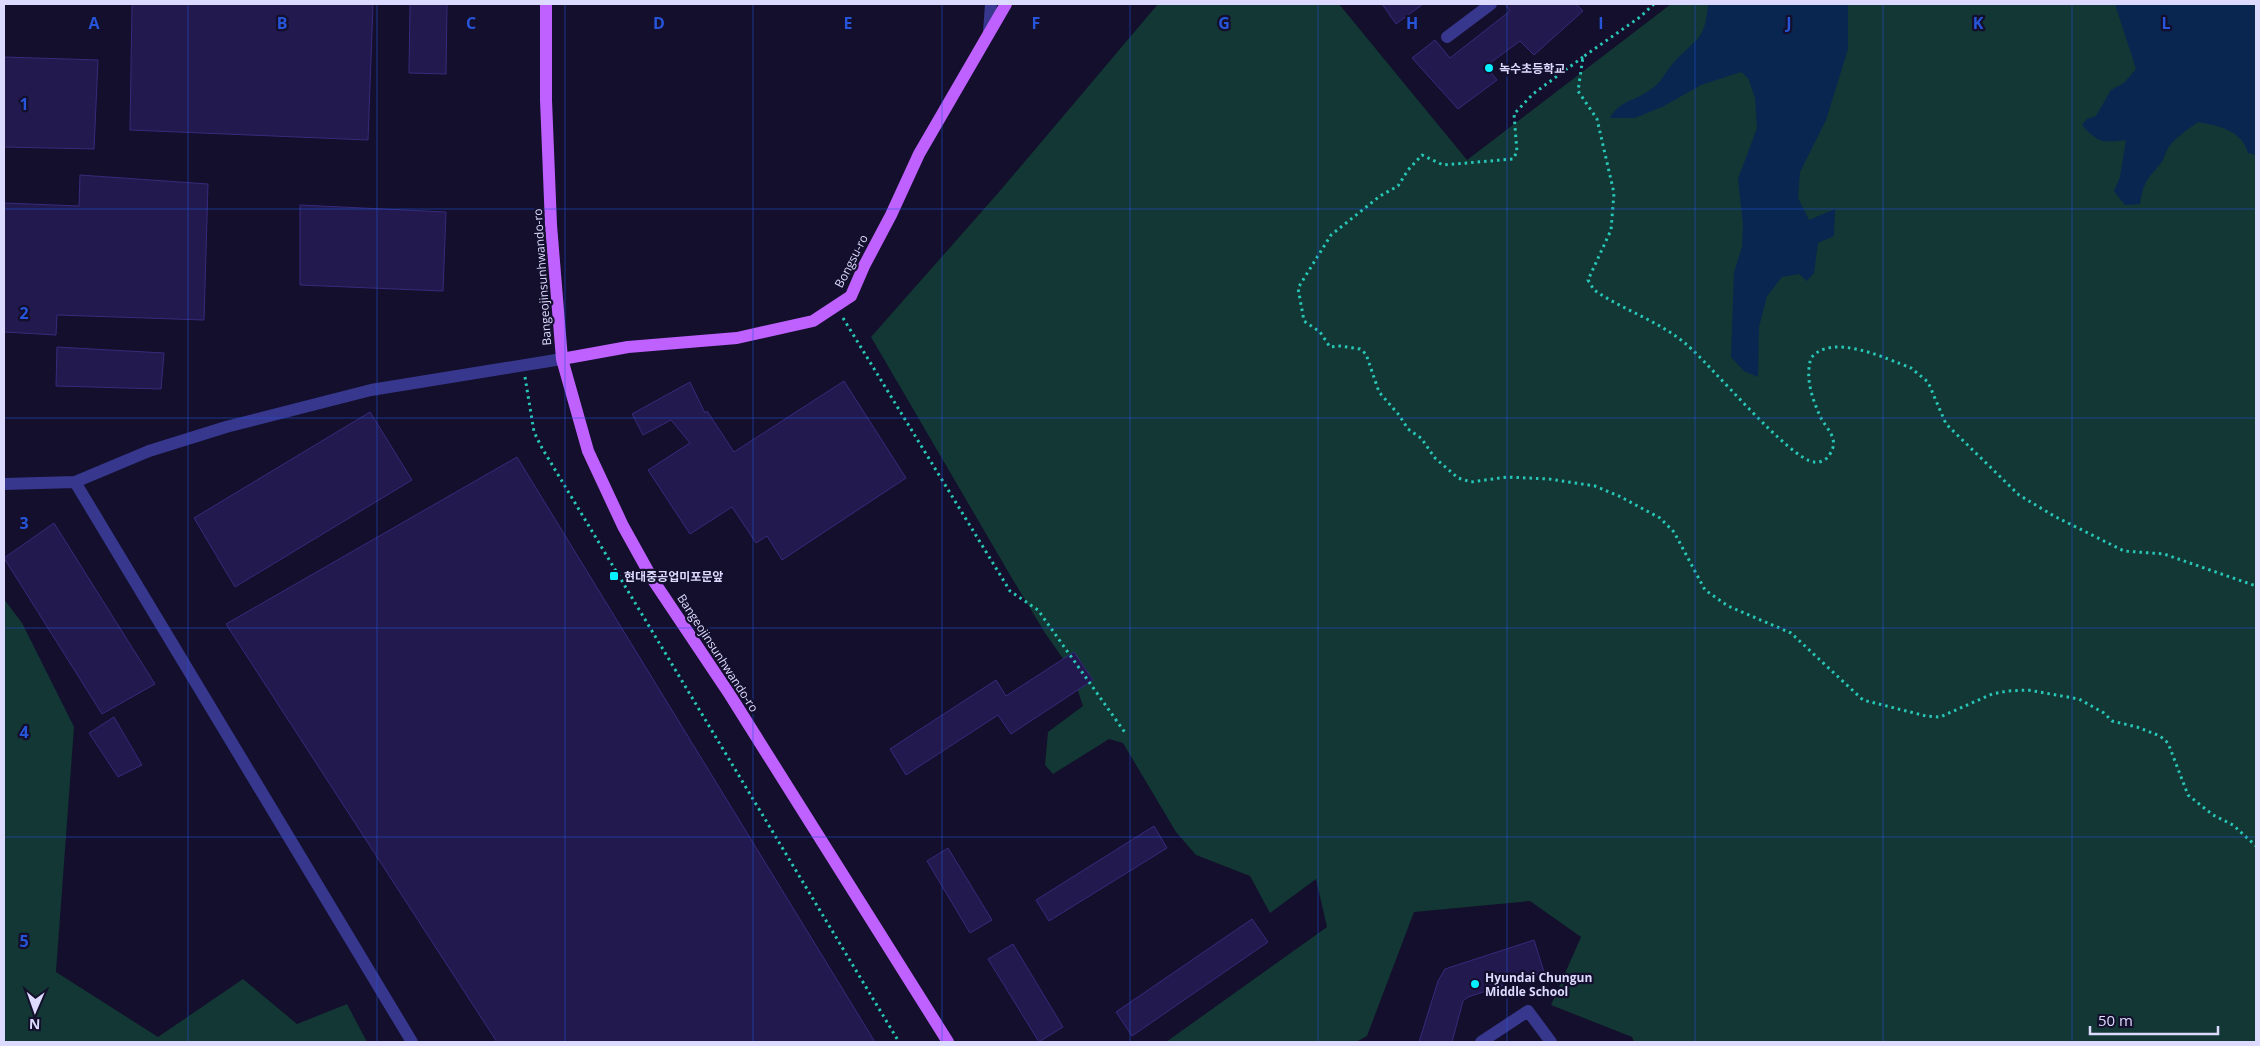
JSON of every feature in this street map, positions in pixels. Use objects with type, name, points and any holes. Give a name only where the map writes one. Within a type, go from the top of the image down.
[{"type":"main road","name":"Bangeojinsunhwando-ro","points":[[546,4],[546,100],[551,225],[562,359],[588,452],[623,526],[653,580],[730,695],[948,1042]]},
{"type":"main road","name":"Bongsu-ro","points":[[562,359],[628,347],[736,338],[813,320],[851,296],[864,266],[891,216],[919,154],[1006,4]]},
{"type":"street","points":[[989,32],[992,4]]},
{"type":"street","points":[[1447,37],[1491,4]]},
{"type":"street","points":[[4,484],[74,482],[149,451],[245,422],[371,390],[562,359]]},
{"type":"street","points":[[74,482],[412,1042]]},
{"type":"street","points":[[1481,1042],[1528,1011],[1552,1042]]},
{"type":"path","points":[[1654,4],[1640,17],[1533,94],[1514,114],[1517,152],[1513,159],[1443,164],[1422,155],[1408,170],[1398,186],[1380,196],[1331,235],[1298,288],[1304,321],[1320,332],[1330,347],[1340,346],[1360,350],[1366,354],[1379,392],[1399,415],[1408,429],[1421,438],[1435,458],[1458,478],[1471,482],[1507,477],[1549,478],[1595,486],[1619,496],[1652,514],[1674,532],[1705,590],[1716,600],[1791,633],[1863,700],[1926,716],[1940,717],[1992,694],[2028,690],[2079,699],[2104,713],[2112,721],[2137,727],[2160,736],[2168,743],[2188,794],[2213,815],[2233,825],[2256,846]]},
{"type":"path","points":[[1583,57],[1578,90],[1597,119],[1614,193],[1611,230],[1590,272],[1588,280],[1590,286],[1603,296],[1666,330],[1685,343],[1790,448],[1813,462],[1823,461],[1830,454],[1834,441],[1830,430],[1821,419],[1810,388],[1809,364],[1815,353],[1842,347],[1874,354],[1911,368],[1920,374],[1928,382],[1946,424],[2019,496],[2124,551],[2164,554],[2256,586]]},
{"type":"path","points":[[836,307],[1010,591],[1038,610],[1126,734]]},
{"type":"path","points":[[523,366],[534,432],[542,448],[899,1042]]},
{"type":"green space","points":[[1158,4],[1339,4],[1467,160],[1671,4],[2256,4],[2256,1042],[1634,1042],[1632,1037],[1551,1005],[1581,937],[1530,901],[1414,912],[1367,1036],[1356,1042],[1166,1042],[1327,927],[1316,879],[1270,913],[1250,876],[1196,855],[1176,832],[1123,743],[1109,739],[1053,774],[1045,765],[1048,732],[1083,706],[1071,670],[1045,633],[1013,580],[871,337],[999,192]]},
{"type":"green space","points":[[4,599],[22,623],[74,727],[56,972],[158,1037],[243,979],[297,1024],[347,1004],[367,1042],[4,1042]]},
{"type":"water","points":[[1708,4],[1848,4],[1848,49],[1826,120],[1800,172],[1798,198],[1809,220],[1835,209],[1834,236],[1818,243],[1814,273],[1807,281],[1799,274],[1782,277],[1767,296],[1759,327],[1758,377],[1744,371],[1731,357],[1734,272],[1742,247],[1743,224],[1738,179],[1757,128],[1755,98],[1748,78],[1741,72],[1701,85],[1664,106],[1635,118],[1610,118],[1623,104],[1654,87],[1675,61],[1695,42],[1705,25]]},
{"type":"water","points":[[2115,4],[2254,4],[2256,7],[2256,155],[2248,153],[2241,139],[2229,130],[2198,122],[2178,137],[2168,148],[2162,161],[2147,181],[2140,204],[2125,205],[2114,191],[2120,177],[2126,140],[2101,140],[2092,135],[2082,125],[2087,119],[2096,116],[2111,90],[2124,83],[2136,69]]},
{"type":"building","points":[[132,4],[373,4],[368,140],[130,130]]},
{"type":"building","points":[[410,4],[447,4],[446,74],[409,73]]},
{"type":"building","points":[[1382,4],[1423,4],[1396,24]]},
{"type":"building","points":[[1505,4],[1576,4],[1583,11],[1534,55],[1520,41],[1486,66],[1497,80],[1458,109],[1412,58],[1435,40],[1450,58],[1510,11]]},
{"type":"building","points":[[4,57],[98,60],[94,149],[4,147]]},
{"type":"building","points":[[80,175],[208,184],[204,320],[57,315],[56,335],[4,332],[4,203],[79,206]]},
{"type":"building","points":[[300,205],[446,212],[443,291],[300,285]]},
{"type":"building","points":[[57,347],[164,353],[161,389],[56,386]]},
{"type":"building","points":[[844,381],[906,478],[782,560],[767,536],[756,543],[732,507],[690,534],[648,470],[690,443],[671,420],[643,435],[632,414],[690,382],[705,413],[707,411],[734,452]]},
{"type":"building","points":[[370,412],[412,480],[235,587],[194,518]]},
{"type":"building","points":[[517,457],[875,1042],[497,1042],[226,624]]},
{"type":"building","points":[[54,523],[155,684],[102,714],[4,558]]},
{"type":"building","points":[[1074,652],[1093,680],[1011,734],[998,715],[906,775],[890,749],[996,680],[1006,696]]},
{"type":"building","points":[[114,717],[142,765],[118,777],[89,733]]},
{"type":"building","points":[[1154,826],[1167,848],[1049,921],[1036,900]]},
{"type":"building","points":[[948,848],[992,920],[970,933],[927,861]]},
{"type":"building","points":[[1252,919],[1268,942],[1132,1036],[1116,1012]]},
{"type":"building","points":[[1534,940],[1544,972],[1468,997],[1463,1001],[1452,1042],[1419,1042],[1438,981],[1445,969]]},
{"type":"building","points":[[1013,944],[1063,1027],[1039,1042],[988,959]]},
{"type":"place","name":"녹수초등학교","points":[[1489,68]]},
{"type":"place","name":"현대중공업미포문앞","points":[[614,576]]},
{"type":"place","name":"Hyundai Chungun Middle School","points":[[1475,984]]}]
